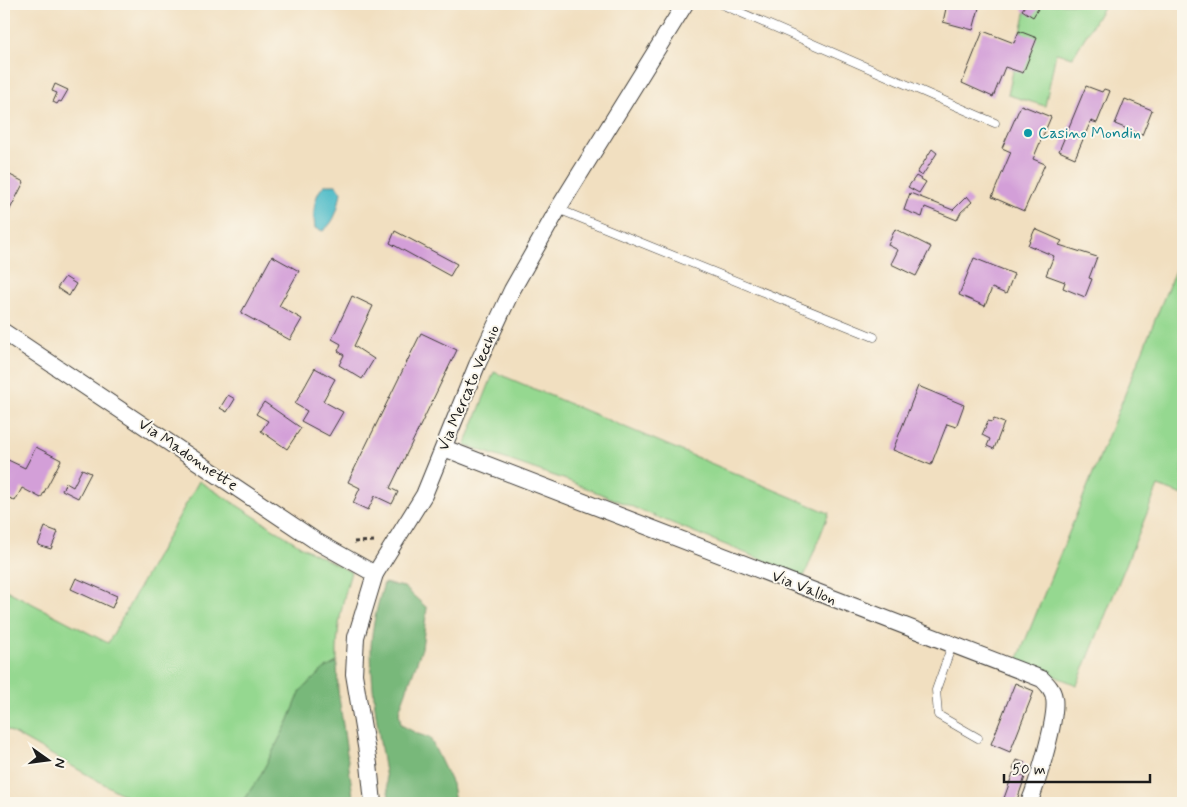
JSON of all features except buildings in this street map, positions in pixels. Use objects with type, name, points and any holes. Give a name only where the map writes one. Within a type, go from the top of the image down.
[{"type":"street","name":"Via Mercato Vecchio","points":[[373,803],[369,764],[354,674],[356,637],[375,574],[424,495],[492,329],[558,209],[686,4]]},
{"type":"street","name":"Via Madonnette","points":[[4,332],[316,541],[375,574]]},
{"type":"street","name":"Via Vallon","points":[[444,448],[1042,679],[1051,688],[1055,699],[1053,718],[1029,803]]},
{"type":"lane","points":[[721,4],[995,123]]},
{"type":"lane","points":[[558,209],[874,337]]},
{"type":"lane","points":[[952,644],[936,690],[938,716],[978,738]]},
{"type":"path","points":[[348,542],[381,541]]},
{"type":"green space","points":[[1027,4],[1105,4],[1073,57],[1056,53],[1045,106],[1008,95]]},
{"type":"green space","points":[[1182,253],[1183,495],[1158,486],[1077,685],[1017,661]]},
{"type":"green space","points":[[494,372],[829,513],[804,577],[569,481],[465,445]]},
{"type":"green space","points":[[199,481],[302,547],[351,572],[340,617],[337,662],[324,669],[301,690],[288,722],[259,778],[241,803],[138,803],[4,728],[4,589],[108,643]]},
{"type":"green space","points":[[384,583],[404,587],[427,608],[422,648],[399,711],[401,725],[430,738],[452,784],[455,803],[390,803],[371,667],[373,631]]},
{"type":"green space","points":[[337,662],[338,690],[354,803],[241,803],[259,778],[288,722],[301,690],[324,669]]},
{"type":"water","points":[[324,185],[336,185],[341,192],[334,218],[323,231],[315,228],[314,211],[316,200]]},
{"type":"place","name":"Casino Mondin","points":[[1028,133]]}]
